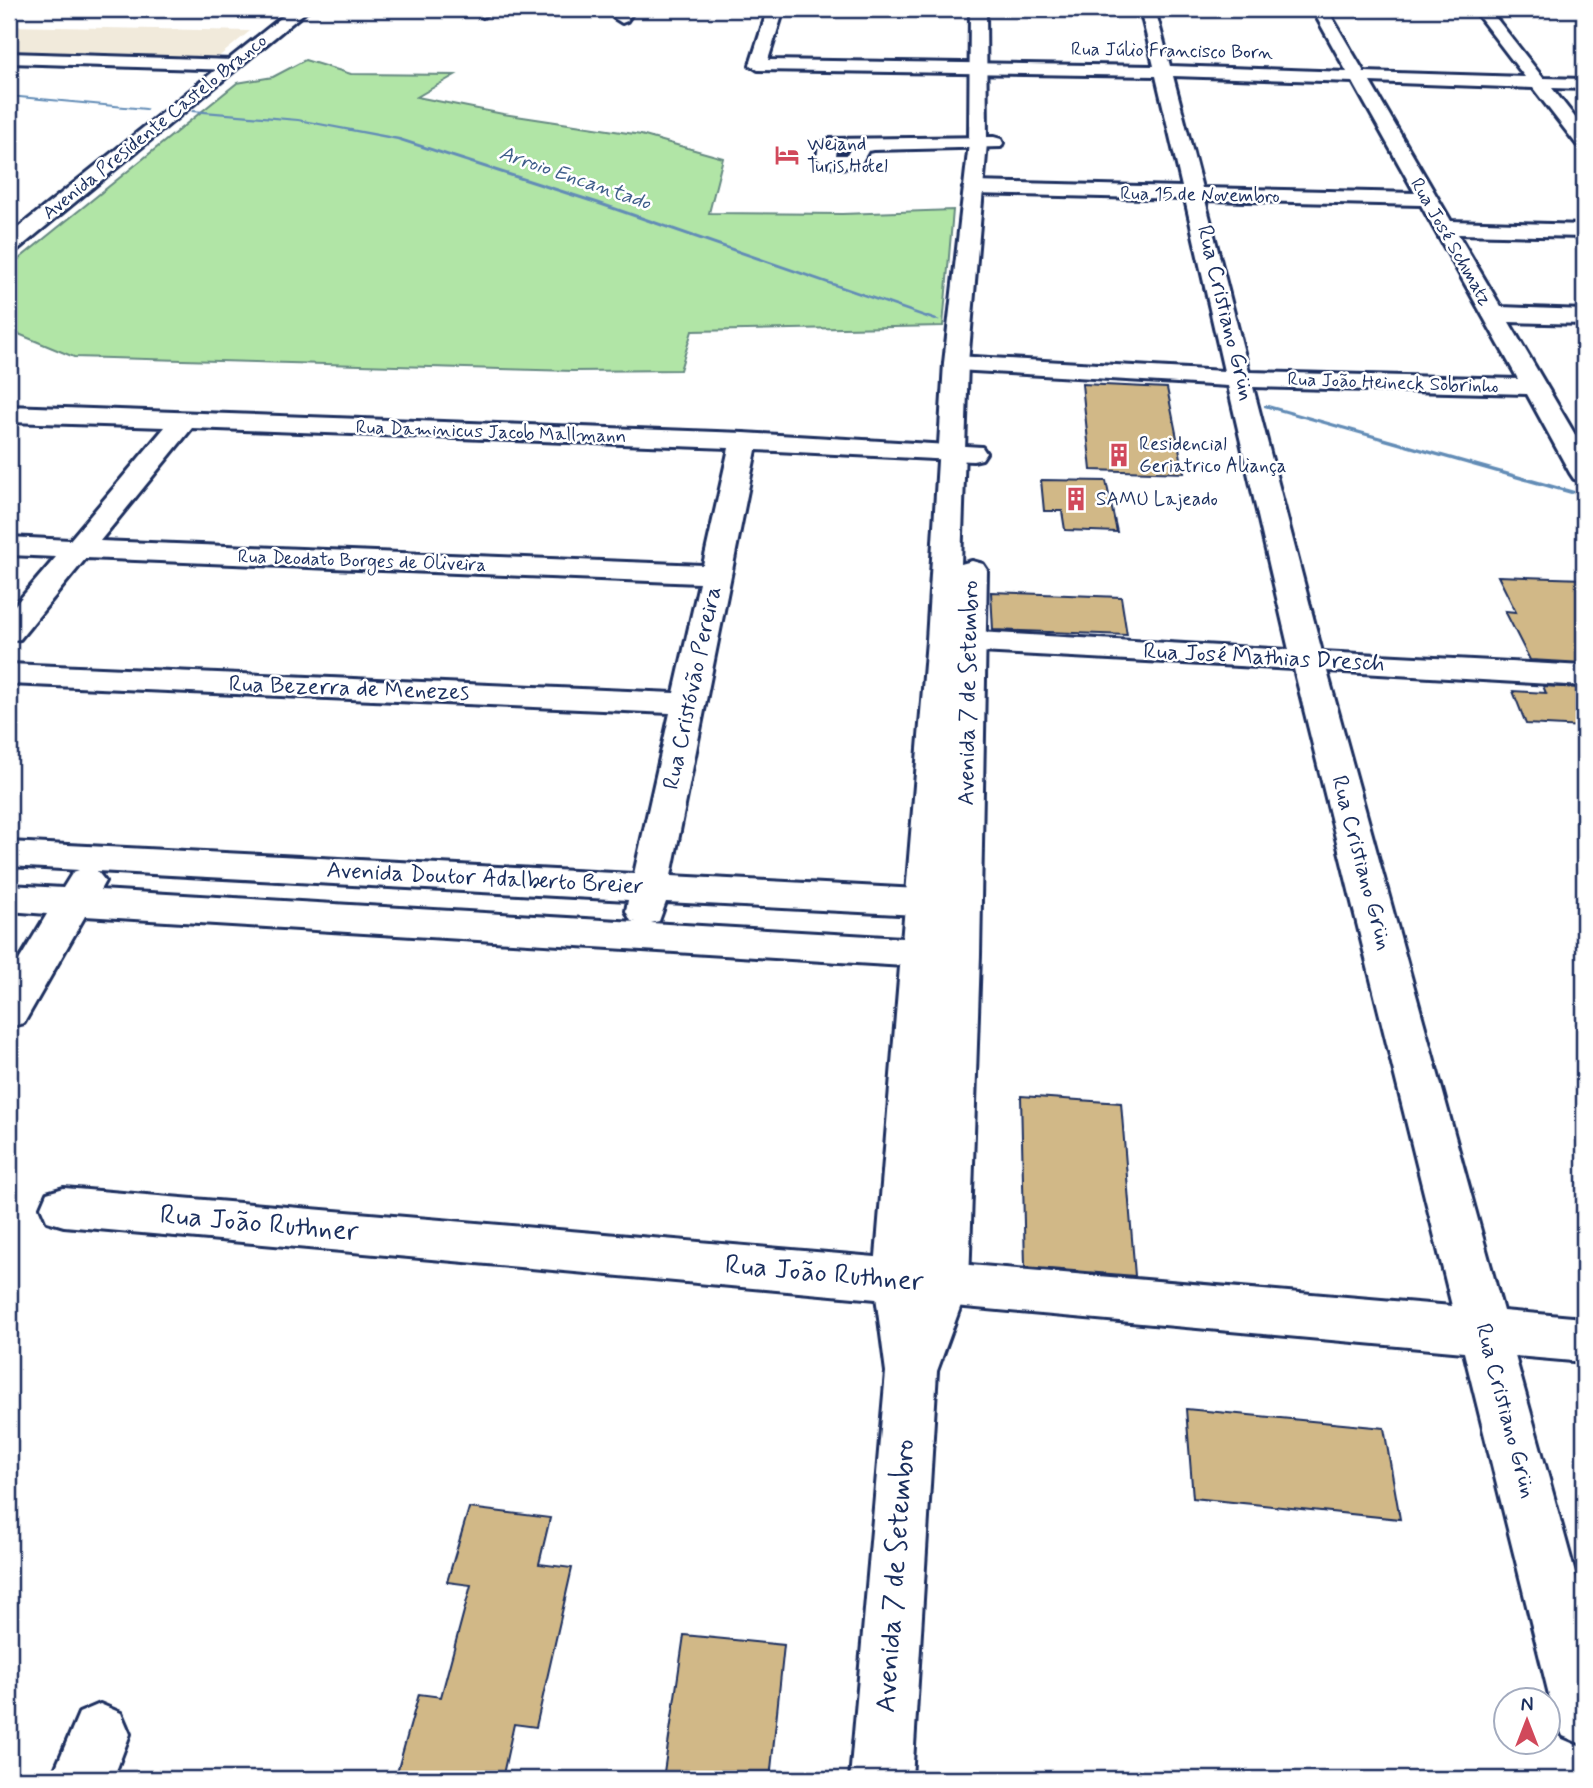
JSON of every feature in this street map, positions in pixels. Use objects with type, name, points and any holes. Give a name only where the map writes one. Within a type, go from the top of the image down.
[{"type":"street","name":"Avenida Presidente Castelo Branco","points":[[260,38],[289,9]]},
{"type":"street","name":"Avenida Presidente Castelo Branco","points":[[9,245],[260,38],[301,9]]},
{"type":"street","name":"Rua Júlio Francisco Born","points":[[776,9],[758,65],[1161,71],[1584,84]]},
{"type":"street","name":"Rua Cristiano Grün","points":[[1148,9],[1161,71],[1196,195],[1308,661],[1584,1715]]},
{"type":"street","name":"Rua José Schmatz","points":[[1320,9],[1584,473]]},
{"type":"street","points":[[1480,9],[1584,141]]},
{"type":"street","name":"Avenida 7 de Setembro","points":[[880,1779],[912,1372],[960,955],[962,904],[957,641],[966,364],[986,143],[984,16]]},
{"type":"street","points":[[9,58],[227,65]]},
{"type":"street","name":"Avenida Presidente Castelo Branco","points":[[9,230],[227,65]]},
{"type":"street","points":[[872,144],[986,143]]},
{"type":"street","name":"Rua 15 de Novembro","points":[[982,189],[1426,199]]},
{"type":"street","points":[[1442,227],[1584,231]]},
{"type":"street","points":[[1492,313],[1584,317]]},
{"type":"street","name":"Rua João Heineck Sobrinho","points":[[966,364],[1241,379],[1536,387]]},
{"type":"street","name":"Rua Daminicus Jacob Mallmann","points":[[9,414],[744,440],[962,453]]},
{"type":"street","points":[[9,632],[75,549],[184,421]]},
{"type":"street","points":[[1557,423],[1584,424]]},
{"type":"street","name":"Rua Cristóvão Pereira","points":[[640,934],[744,440]]},
{"type":"street","name":"Rua Deodato Borges de Oliveira","points":[[9,547],[716,575]]},
{"type":"street","name":"Avenida 7 de Setembro","points":[[921,1282],[920,953],[957,641]]},
{"type":"street","name":"Rua José Mathias Dresch","points":[[957,641],[1584,676]]},
{"type":"street","name":"Rua Bezerra de Menezes","points":[[9,674],[690,704]]},
{"type":"street","name":"Avenida Doutor Adalberto Breier","points":[[9,854],[962,904]]},
{"type":"street","points":[[9,1012],[100,858]]},
{"type":"street","name":"Avenida Doutor Adalberto Breier","points":[[9,898],[960,955]]},
{"type":"street","name":"Rua João Ruthner","points":[[64,1207],[1584,1340]]},
{"type":"shaded area","points":[[9,26],[250,31],[205,68],[9,62]]},
{"type":"green space","points":[[305,60],[351,74],[455,75],[417,97],[503,114],[641,135],[723,158],[709,213],[842,214],[953,210],[943,326],[692,331],[680,370],[573,371],[74,357],[9,330],[9,267],[237,83],[273,77]]},
{"type":"building","points":[[1082,384],[1167,388],[1184,473],[1091,470]]},
{"type":"building","name":"SAMU Lajeado","points":[[1041,480],[1106,481],[1117,532],[1065,530],[1062,511],[1044,511]]},
{"type":"building","points":[[1498,576],[1584,579],[1584,663],[1530,660],[1505,611],[1516,612]]},
{"type":"building","points":[[991,592],[1121,597],[1127,635],[993,630]]},
{"type":"building","points":[[1543,686],[1584,688],[1584,727],[1526,724],[1513,691],[1546,693]]},
{"type":"building","points":[[1021,1096],[1121,1103],[1135,1276],[1025,1267]]},
{"type":"building","points":[[1186,1409],[1384,1428],[1400,1519],[1193,1498]]},
{"type":"building","points":[[469,1508],[550,1518],[539,1564],[572,1568],[536,1727],[514,1724],[502,1779],[422,1779],[396,1776],[419,1694],[441,1697],[471,1585],[447,1582]]},
{"type":"building","points":[[684,1635],[784,1645],[770,1779],[663,1779]]},
{"type":"waterway","name":"Arroio Encantado","points":[[9,96],[146,109]]},
{"type":"waterway","name":"Arroio Encantado","points":[[193,111],[298,120],[398,139],[598,203],[937,320]]},
{"type":"waterway","points":[[1266,406],[1574,492]]},
{"type":"place","name":"Weiand Turis Hotel","points":[[787,155]]},
{"type":"place","name":"Residencial Geriatrico Aliança","points":[[1119,455]]},
{"type":"place","name":"SAMU Lajeado","points":[[1076,499]]}]
